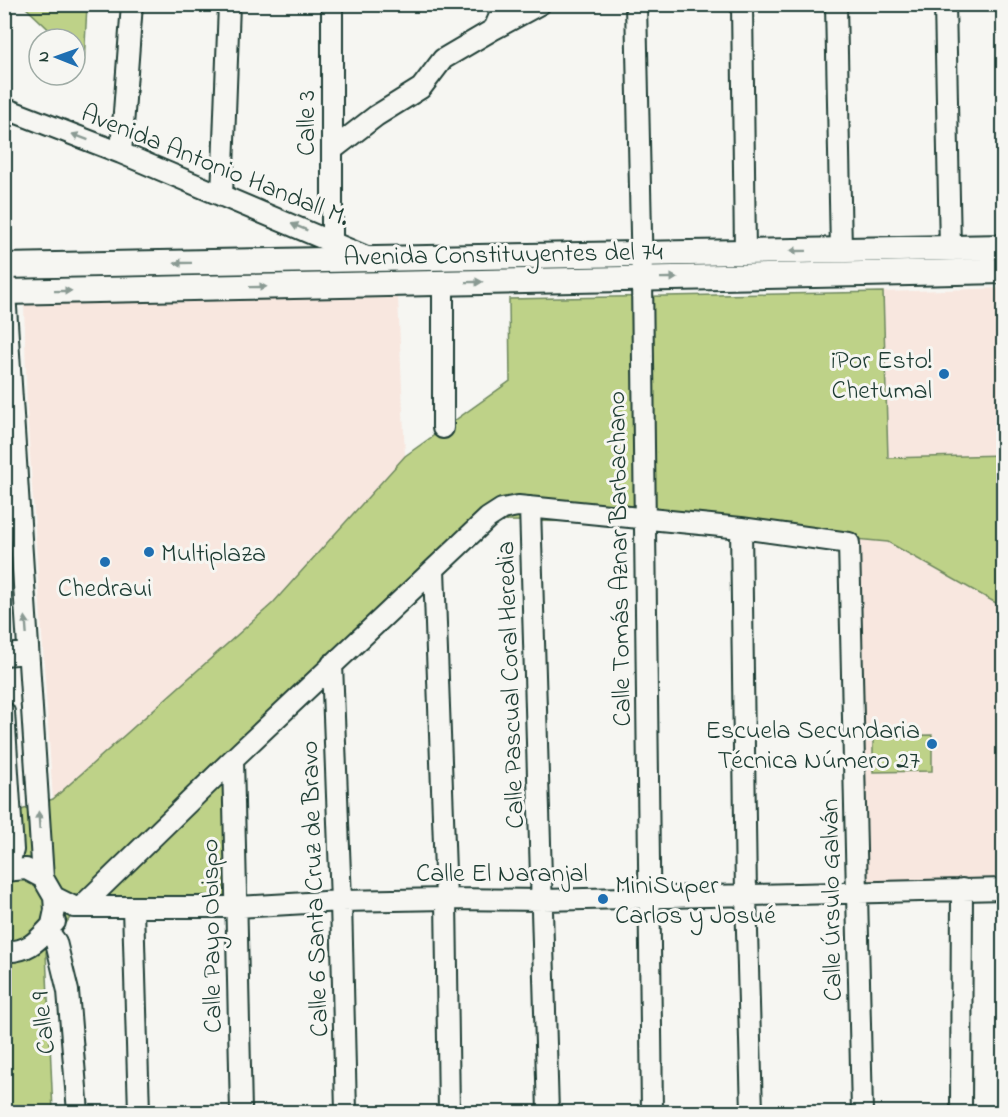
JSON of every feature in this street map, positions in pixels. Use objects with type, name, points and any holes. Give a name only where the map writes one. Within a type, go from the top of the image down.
[{"type":"main road","name":"Avenida Constituyentes del 74","points":[[5,292],[642,279],[897,261],[950,248],[1004,247]]},
{"type":"main road","name":"Avenida Constituyentes del 74","points":[[5,266],[842,250],[897,261],[1004,271]]},
{"type":"street","points":[[121,153],[132,4]]},
{"type":"street","points":[[222,196],[229,4]]},
{"type":"street","name":"Calle 3","points":[[332,4],[332,241]]},
{"type":"street","points":[[494,29],[505,4]]},
{"type":"street","points":[[332,150],[376,116],[421,88],[443,59],[540,4]]},
{"type":"street","name":"Calle Tomás Aznar Barbachano","points":[[636,4],[642,279],[652,1113]]},
{"type":"street","points":[[742,4],[745,252]]},
{"type":"street","points":[[836,4],[842,250]]},
{"type":"street","points":[[945,4],[950,248]]},
{"type":"street","name":"Avenida Antonio Handall M.","points":[[4,108],[121,153],[372,259]]},
{"type":"street","points":[[4,260],[43,878],[54,897],[55,910],[50,928]]},
{"type":"street","points":[[443,283],[443,428]]},
{"type":"street","points":[[4,951],[34,944],[50,928],[78,907],[488,518],[502,509],[518,506],[741,528],[746,895],[752,1113]]},
{"type":"street","name":"Calle Pascual Coral Heredia","points":[[530,507],[548,1113]]},
{"type":"street","name":"Calle Úrsulo Galván","points":[[741,528],[849,543],[862,1113]]},
{"type":"street","points":[[434,569],[446,899],[449,1113]]},
{"type":"street","points":[[4,655],[27,653]]},
{"type":"street","name":"Calle 6 Santa Cruz de Bravo","points":[[333,664],[346,1113]]},
{"type":"street","points":[[4,712],[13,850],[4,869]]},
{"type":"street","name":"Calle Payo Obispo","points":[[232,759],[238,907],[242,1113]]},
{"type":"street","points":[[4,869],[26,868],[43,878]]},
{"type":"street","points":[[962,889],[962,1113]]},
{"type":"street","name":"Calle El Naranjal","points":[[78,907],[238,907],[341,901],[543,900],[1004,889]]},
{"type":"street","points":[[54,897],[78,907]]},
{"type":"street","points":[[133,908],[139,1113]]},
{"type":"street","name":"Calle 9","points":[[50,928],[56,942],[68,991],[78,1113]]},
{"type":"shaded area","name":"¡Por Esto! Chetumal","points":[[1003,288],[1003,455],[888,459],[883,292]]},
{"type":"shaded area","points":[[398,297],[405,456],[273,603],[53,800],[27,410],[24,304]]},
{"type":"shaded area","name":"Escuela Secundaria Técnica Número 27","points":[[855,539],[888,542],[1003,607],[1003,881],[864,882]]},
{"type":"green space","points":[[23,5],[87,5],[86,27],[46,27]]},
{"type":"green space","points":[[883,292],[888,458],[1003,455],[1003,607],[888,542],[665,522],[495,521],[232,764],[226,895],[83,899],[46,952],[53,1112],[5,1112],[4,816],[53,799],[273,603],[405,456],[510,381],[509,299]]},
{"type":"green space","points":[[932,735],[932,771],[873,772],[873,736]]},
{"type":"place","name":"¡Por Esto! Chetumal","points":[[944,374]]},
{"type":"place","name":"Multiplaza","points":[[149,552]]},
{"type":"place","name":"Chedraui","points":[[105,562]]},
{"type":"place","name":"Escuela Secundaria Técnica Número 27","points":[[932,744]]},
{"type":"place","name":"MiniSuper Carlos y Josué","points":[[603,899]]}]
